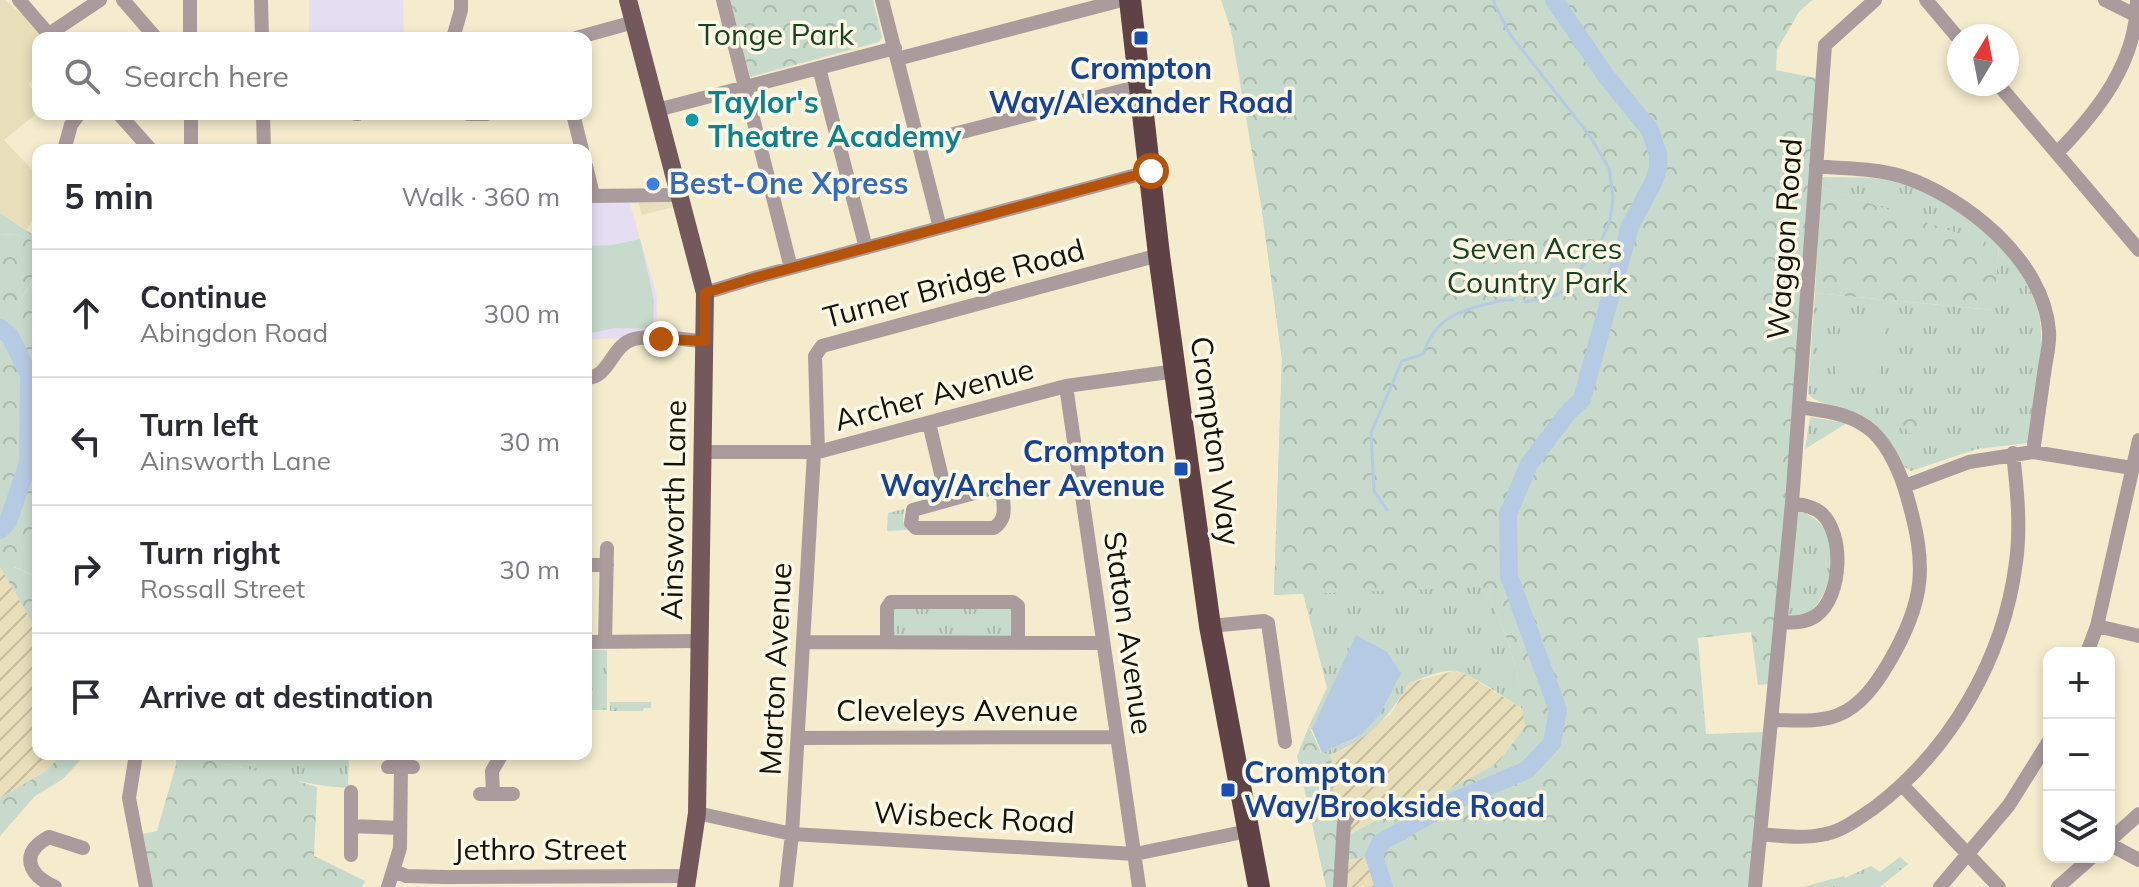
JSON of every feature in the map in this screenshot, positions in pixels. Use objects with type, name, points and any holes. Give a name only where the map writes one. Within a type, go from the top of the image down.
[{"type":"highway","name":"Crompton Way","points":[[1130,0],[1159,255],[1210,626],[1259,887]]},
{"type":"main road","name":"Ainsworth Lane","points":[[628,0],[705,293],[697,813],[686,882]]},
{"type":"street","points":[[19,0],[47,32]]},
{"type":"street","points":[[56,32],[100,0]]},
{"type":"street","points":[[123,0],[151,32]]},
{"type":"street","points":[[190,0],[190,32]]},
{"type":"street","points":[[261,0],[262,32]]},
{"type":"street","points":[[455,32],[461,0]]},
{"type":"street","points":[[723,0],[791,268]]},
{"type":"street","points":[[882,0],[940,228]]},
{"type":"street","points":[[657,110],[819,68],[1122,0]]},
{"type":"street","name":"Waggon Road","points":[[1755,887],[1792,503],[1825,45],[1875,0]]},
{"type":"street","points":[[1926,0],[1947,25]]},
{"type":"street","points":[[2105,0],[2138,17]]},
{"type":"street","points":[[2057,153],[2088,122],[2108,93],[2125,58],[2138,17],[2137,0]]},
{"type":"street","points":[[592,34],[634,22]]},
{"type":"street","points":[[819,68],[866,248]]},
{"type":"street","points":[[919,143],[1140,86]]},
{"type":"street","points":[[2008,96],[2139,250]]},
{"type":"street","points":[[66,144],[75,120]]},
{"type":"street","points":[[124,120],[146,144]]},
{"type":"street","points":[[191,120],[191,144]]},
{"type":"street","points":[[263,120],[264,144]]},
{"type":"street","points":[[574,120],[580,144]]},
{"type":"street","points":[[1816,166],[1898,175],[1933,189],[1964,206],[2018,259],[2036,286],[2050,334],[2033,452]]},
{"type":"street","points":[[705,293],[1151,171]]},
{"type":"street","points":[[592,196],[680,195]]},
{"type":"street","name":"Turner Bridge Road","points":[[816,453],[815,356],[822,346],[1159,255]]},
{"type":"street","points":[[592,377],[600,374],[620,348],[634,339],[705,341]]},
{"type":"street","name":"Archer Avenue","points":[[703,452],[816,453],[1066,386],[1176,371]]},
{"type":"street","name":"Staton Avenue","points":[[1066,386],[1139,887]]},
{"type":"street","points":[[1772,720],[1837,716],[1855,706],[1872,688],[1898,646],[1916,602],[1921,575],[1921,547],[1905,486],[1874,433],[1856,420],[1835,412],[1799,407]]},
{"type":"street","points":[[929,423],[947,499]]},
{"type":"street","points":[[2089,647],[2097,626],[2139,440]]},
{"type":"street","points":[[1905,486],[1969,462],[2013,453],[2033,452],[2132,468]]},
{"type":"street","name":"Marton Avenue","points":[[786,887],[816,453]]},
{"type":"street","points":[[1760,834],[1795,837],[1829,834],[1866,813],[1903,786],[1946,735],[1971,697],[2007,613],[2017,561],[2019,510],[2013,453]]},
{"type":"street","points":[[992,488],[1003,497],[1004,515],[1001,523],[994,528],[916,528],[911,523],[913,510],[947,499],[992,488]]},
{"type":"street","points":[[1781,622],[1802,623],[1825,607],[1838,566],[1837,549],[1828,522],[1820,512],[1792,503]]},
{"type":"street","points":[[605,642],[607,548]]},
{"type":"street","points":[[592,565],[607,565]]},
{"type":"street","points":[[887,642],[887,608],[891,602],[1013,602],[1018,606],[1018,642]]},
{"type":"street","points":[[1210,626],[1268,623],[1285,742]]},
{"type":"street","points":[[2097,626],[2139,636]]},
{"type":"street","points":[[592,642],[699,641]]},
{"type":"street","points":[[804,642],[1102,643]]},
{"type":"street","name":"Cleveleys Avenue","points":[[798,738],[1117,737]]},
{"type":"street","points":[[1940,887],[2009,805],[2043,751]]},
{"type":"street","points":[[135,760],[129,798],[146,887]]},
{"type":"street","points":[[498,760],[486,794],[513,794]]},
{"type":"street","points":[[388,887],[400,848],[401,767]]},
{"type":"street","points":[[1903,786],[1999,887]]},
{"type":"street","points":[[351,792],[351,855]]},
{"type":"street","points":[[1340,887],[1344,823],[1353,809]]},
{"type":"street","name":"Wisbeck Road","points":[[697,813],[792,834],[1135,854],[1248,831]]},
{"type":"street","points":[[2115,837],[2139,814]]},
{"type":"street","points":[[351,826],[400,828]]},
{"type":"street","points":[[55,887],[40,880],[33,871],[30,861],[32,851],[49,837],[70,835],[83,848]]},
{"type":"street","points":[[2115,846],[2139,860]]},
{"type":"street","points":[[2058,887],[2085,863]]},
{"type":"street","name":"Jethro Street","points":[[394,871],[406,876],[686,882]]},
{"type":"shaded area","points":[[0,0],[5,0],[41,32],[32,32],[32,80],[28,84],[32,89],[32,117],[4,140],[32,170],[32,220],[27,230],[0,213]]},
{"type":"shaded area","points":[[309,0],[403,0],[404,32],[309,32]]},
{"type":"shaded area","points":[[629,201],[657,297],[656,338],[592,339],[592,202]]},
{"type":"shaded area","points":[[639,203],[672,203],[673,207],[642,215]]},
{"type":"shaded area","points":[[0,567],[32,622],[32,760],[56,760],[46,771],[0,798]]},
{"type":"shaded area","points":[[1454,671],[1467,675],[1523,709],[1525,726],[1498,763],[1409,810],[1381,818],[1339,839],[1320,772],[1333,762],[1330,755],[1347,748],[1391,714],[1409,683]]},
{"type":"shaded area","points":[[1368,857],[1375,887],[1345,887],[1348,860]]},
{"type":"green space","name":"Tonge Park","points":[[730,0],[873,0],[882,37],[879,42],[750,77]]},
{"type":"green space","name":"Seven Acres Country Park","points":[[1221,0],[1812,0],[1799,12],[1777,50],[1776,70],[1816,78],[1782,562],[1770,684],[1758,685],[1751,632],[1698,638],[1706,734],[1765,732],[1750,887],[1375,887],[1368,857],[1348,860],[1350,834],[1381,818],[1409,810],[1498,763],[1525,726],[1522,705],[1507,639],[1483,587],[1274,595],[1282,359],[1262,211],[1231,30]]},
{"type":"green space","points":[[1339,140],[1483,587],[1509,646],[1523,709],[1461,673],[1437,673],[1409,683],[1394,707],[1376,726],[1356,742],[1330,755],[1322,753],[1361,735],[1356,636],[1312,729],[1309,726],[1327,688],[1303,593],[1274,595],[1282,359],[1262,211]]},
{"type":"green space","points":[[1823,177],[1888,179],[1919,188],[1966,215],[2007,253],[2034,298],[2040,321],[2040,367],[2028,443],[1977,449],[1911,471],[1898,460],[1879,431],[1866,418],[1819,402],[1808,394],[1815,293],[1992,310],[1999,248],[1821,187]]},
{"type":"green space","points":[[1821,187],[1999,247],[1993,310],[1815,293]]},
{"type":"green space","points":[[0,213],[32,234],[32,241],[16,234],[0,235]]},
{"type":"green space","points":[[16,234],[32,241],[32,281],[19,302],[32,310],[32,560],[14,567],[32,575],[32,622],[0,567],[0,235]]},
{"type":"green space","points":[[640,239],[654,300],[653,329],[615,328],[592,333],[592,246]]},
{"type":"green space","points":[[32,282],[32,310],[19,302]]},
{"type":"green space","points":[[1841,318],[1884,322],[1877,389],[1835,385]]},
{"type":"green space","points":[[1897,399],[1923,402],[1921,421],[1928,422],[1926,439],[1912,435],[1903,426]]},
{"type":"green space","points":[[1810,417],[1847,423],[1805,449]]},
{"type":"green space","points":[[904,509],[903,522],[907,530],[887,531],[888,513]]},
{"type":"green space","points":[[1797,511],[1813,517],[1823,528],[1830,541],[1831,573],[1818,603],[1807,615],[1788,617]]},
{"type":"green space","points":[[32,560],[32,575],[13,566]]},
{"type":"green space","points":[[894,607],[1012,609],[1012,636],[894,636]]},
{"type":"green space","points":[[592,650],[607,650],[607,710],[592,710]]},
{"type":"green space","points":[[610,702],[651,702],[651,708],[644,708],[643,711],[610,711]]},
{"type":"green space","points":[[1309,726],[1321,753],[1330,755],[1333,761],[1320,772],[1335,793],[1340,848],[1337,887],[1326,887],[1297,756]]},
{"type":"green space","points":[[56,760],[80,760],[63,779],[35,796],[0,836],[0,798],[46,771]]},
{"type":"green space","points":[[176,760],[225,760],[225,764],[317,787],[314,856],[365,881],[362,887],[150,887],[142,834],[157,831]]},
{"type":"green space","points":[[225,760],[349,760],[348,788],[301,782],[225,764]]},
{"type":"green space","points":[[1900,857],[1908,864],[1880,887],[1803,887],[1845,878],[1871,866],[1880,872]]},
{"type":"water","points":[[1356,635],[1387,652],[1401,673],[1380,714],[1361,735],[1322,753],[1312,729]]},
{"type":"waterway","points":[[1493,0],[1509,33],[1589,135],[1609,168],[1613,197],[1610,221],[1602,239],[1565,289],[1555,296],[1525,302]]},
{"type":"waterway","points":[[1384,887],[1374,856],[1380,843],[1454,801],[1527,770],[1552,743],[1558,710],[1509,576],[1508,514],[1529,464],[1582,399],[1630,226],[1658,168],[1658,154],[1650,130],[1606,76],[1554,0]]},
{"type":"waterway","points":[[1387,510],[1374,491],[1371,433],[1402,361],[1423,354],[1433,333],[1455,314],[1513,300]]},
{"type":"waterway","points":[[0,328],[10,336],[29,375],[28,463],[8,522],[0,530]]},
{"type":"place","name":"Crompton Way/Alexander Road","points":[[1141,38]]},
{"type":"place","name":"Taylor's Theatre Academy","points":[[692,120]]},
{"type":"place","name":"Best-One Xpress","points":[[653,184]]},
{"type":"place","name":"Crompton Way/Archer Avenue","points":[[1181,469]]},
{"type":"place","name":"Crompton Way/Brookside Road","points":[[1228,790]]},
{"type":"route","points":[[661,339],[705,341],[705,293],[1151,171]]}]
